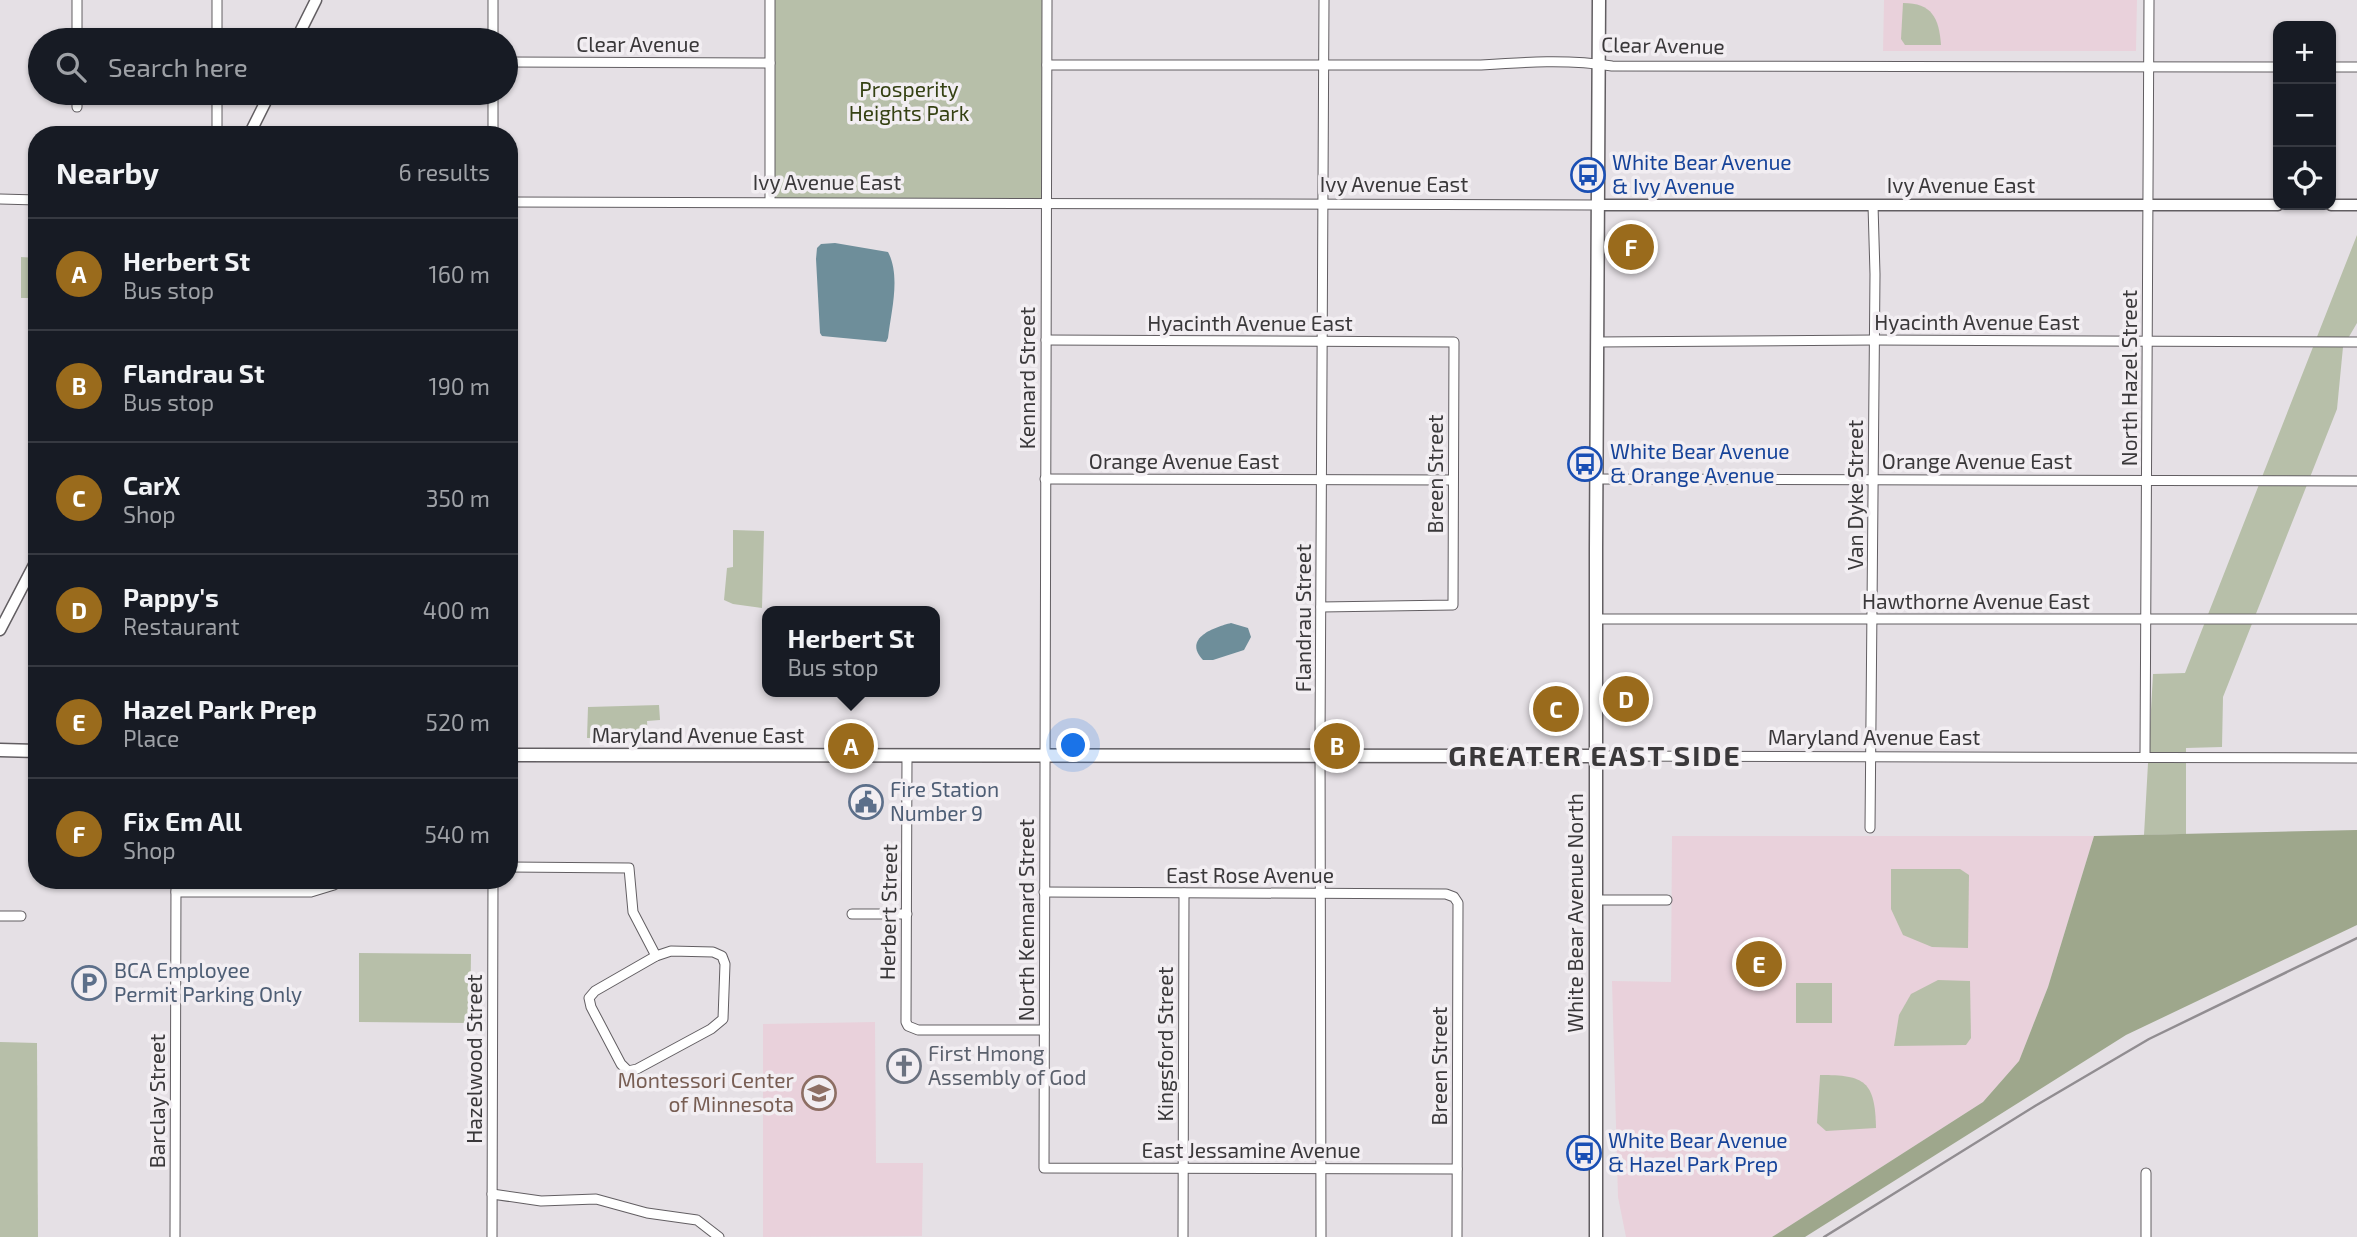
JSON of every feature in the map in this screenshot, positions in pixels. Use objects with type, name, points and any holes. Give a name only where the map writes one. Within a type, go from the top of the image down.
[{"type":"main road","name":"White Bear Avenue North","points":[[1596,1237],[1595,756],[1600,0]]},
{"type":"main road","points":[[0,750],[28,751]]},
{"type":"main road","name":"Maryland Avenue East","points":[[518,755],[1595,756]]},
{"type":"street","points":[[77,0],[77,28]]},
{"type":"street","points":[[217,0],[217,28]]},
{"type":"street","points":[[302,28],[316,0]]},
{"type":"street","points":[[494,0],[494,28]]},
{"type":"street","points":[[770,0],[770,202]]},
{"type":"street","name":"Kennard Street","points":[[1045,755],[1047,0]]},
{"type":"street","name":"Flandrau Street","points":[[1321,1237],[1320,756],[1324,0]]},
{"type":"street","name":"North Hazel Street","points":[[2145,756],[2149,0]]},
{"type":"street","name":"Clear Avenue","points":[[518,62],[770,63]]},
{"type":"street","name":"Clear Avenue","points":[[1047,65],[1481,65],[1532,62],[1648,66],[2273,67]]},
{"type":"street","points":[[2336,67],[2357,67]]},
{"type":"street","points":[[217,105],[217,126]]},
{"type":"street","points":[[254,126],[264,105]]},
{"type":"street","points":[[494,105],[494,126]]},
{"type":"street","points":[[0,199],[28,200]]},
{"type":"street","name":"Ivy Avenue East","points":[[518,202],[2273,205]]},
{"type":"street","name":"Van Dyke Street","points":[[1870,828],[1875,340],[1873,205]]},
{"type":"street","points":[[2336,205],[2357,205]]},
{"type":"street","name":"Hyacinth Avenue East","points":[[1046,340],[1454,342]]},
{"type":"street","name":"Breen Street","points":[[1321,607],[1453,605],[1454,342]]},
{"type":"street","name":"Hyacinth Avenue East","points":[[1597,342],[2357,342]]},
{"type":"street","name":"Orange Avenue East","points":[[1596,478],[2357,481]]},
{"type":"street","name":"Orange Avenue East","points":[[1045,480],[1453,480]]},
{"type":"street","points":[[0,631],[28,577]]},
{"type":"street","name":"Hawthorne Avenue East","points":[[1596,619],[2357,619]]},
{"type":"street","name":"Herbert Street","points":[[907,755],[905,1015],[908,1026],[918,1030],[1044,1030]]},
{"type":"street","name":"North Kennard Street","points":[[1044,1168],[1045,755]]},
{"type":"street","name":"Maryland Avenue East","points":[[1595,756],[2357,758]]},
{"type":"street","points":[[518,867],[629,867],[633,912],[656,956]]},
{"type":"street","points":[[176,892],[311,892],[321,889]]},
{"type":"street","name":"Hazelwood Street","points":[[492,1237],[493,889]]},
{"type":"street","name":"Barclay Street","points":[[175,1237],[176,892]]},
{"type":"street","name":"East Rose Avenue","points":[[1044,892],[1446,894],[1454,897]]},
{"type":"street","name":"Kingsford Street","points":[[1183,1237],[1184,893]]},
{"type":"street","name":"Breen Street","points":[[1454,897],[1458,904],[1457,1237]]},
{"type":"street","points":[[1596,900],[1667,900]]},
{"type":"street","points":[[852,914],[907,914]]},
{"type":"street","points":[[0,916],[20,916]]},
{"type":"street","points":[[671,951],[713,952],[722,956],[725,964],[723,1019],[710,1029],[637,1069],[628,1071],[621,1064],[591,1007],[589,998],[593,993],[656,956],[671,951]]},
{"type":"street","name":"East Jessamine Avenue","points":[[1044,1168],[1457,1169]]},
{"type":"street","points":[[2146,1173],[2146,1237]]},
{"type":"street","points":[[492,1194],[541,1201],[596,1199],[647,1213],[697,1220],[719,1237]]},
{"type":"shaded area","points":[[1884,0],[2137,0],[2136,51],[1883,51]]},
{"type":"shaded area","points":[[1672,836],[2094,836],[2048,987],[2019,1061],[1983,1102],[1772,1237],[1626,1237],[1618,1197],[1612,981],[1671,982]]},
{"type":"shaded area","name":"Montessori Center of Minnesota","points":[[875,1022],[876,1163],[923,1163],[922,1236],[763,1237],[763,1024]]},
{"type":"green space","name":"Prosperity Heights Park","points":[[770,0],[1047,0],[1046,203],[770,202]]},
{"type":"green space","points":[[1903,3],[1921,6],[1932,14],[1936,20],[1941,45],[1905,45],[1901,39]]},
{"type":"green space","points":[[2357,235],[2357,323],[2343,347],[2337,409],[2223,697],[2222,747],[2186,748],[2186,834],[2144,835],[2153,674],[2185,673]]},
{"type":"green space","points":[[21,257],[28,257],[28,298],[21,298]]},
{"type":"green space","points":[[733,530],[764,531],[762,608],[724,600],[727,568],[733,567]]},
{"type":"green space","points":[[659,705],[660,720],[647,721],[648,738],[587,738],[588,707]]},
{"type":"green space","points":[[2357,830],[2357,925],[2126,1035],[1805,1237],[1772,1237],[1983,1102],[2019,1061],[2048,987],[2094,836]]},
{"type":"green space","points":[[1891,869],[1960,869],[1969,875],[1968,948],[1932,947],[1903,935],[1891,909]]},
{"type":"green space","points":[[359,953],[471,954],[470,1023],[359,1022]]},
{"type":"green space","points":[[1938,980],[1970,981],[1971,1038],[1966,1045],[1894,1046],[1899,1015],[1911,994]]},
{"type":"green space","points":[[1796,983],[1832,983],[1832,1023],[1796,1023]]},
{"type":"green space","points":[[0,1042],[37,1043],[38,1237],[0,1237]]},
{"type":"green space","points":[[1820,1075],[1848,1077],[1864,1084],[1873,1100],[1876,1128],[1826,1131],[1817,1123]]},
{"type":"water","points":[[835,243],[888,252],[895,283],[886,342],[822,336],[820,333],[817,248],[821,244]]},
{"type":"water","points":[[1231,623],[1248,628],[1251,637],[1244,650],[1213,660],[1203,660],[1196,646],[1198,640],[1217,627]]},
{"type":"railway","points":[[1824,1237],[2149,1039],[2357,938]]},
{"type":"place","name":"White Bear Avenue & Ivy Avenue","points":[[1588,175]]},
{"type":"place","name":"Fix Em All","points":[[1631,247]]},
{"type":"place","name":"White Bear Avenue & Orange Avenue","points":[[1585,464]]},
{"type":"place","name":"Pappy's","points":[[1626,699]]},
{"type":"place","name":"CarX","points":[[1556,709]]},
{"type":"place","name":"Herbert St","points":[[851,746]]},
{"type":"place","name":"Flandrau St","points":[[1337,746]]},
{"type":"place","name":"Fire Station Number 9","points":[[866,802]]},
{"type":"place","name":"Hazel Park Prep","points":[[1759,964]]},
{"type":"place","name":"BCA Employee Permit Parking Only","points":[[89,983]]},
{"type":"place","name":"First Hmong Assembly of God","points":[[904,1066]]},
{"type":"place","name":"Montessori Center of Minnesota","points":[[819,1093]]},
{"type":"place","name":"White Bear Avenue & Hazel Park Prep","points":[[1584,1153]]},
{"type":"district","name":"GREATER EAST SIDE","points":[[1595,756]]}]
